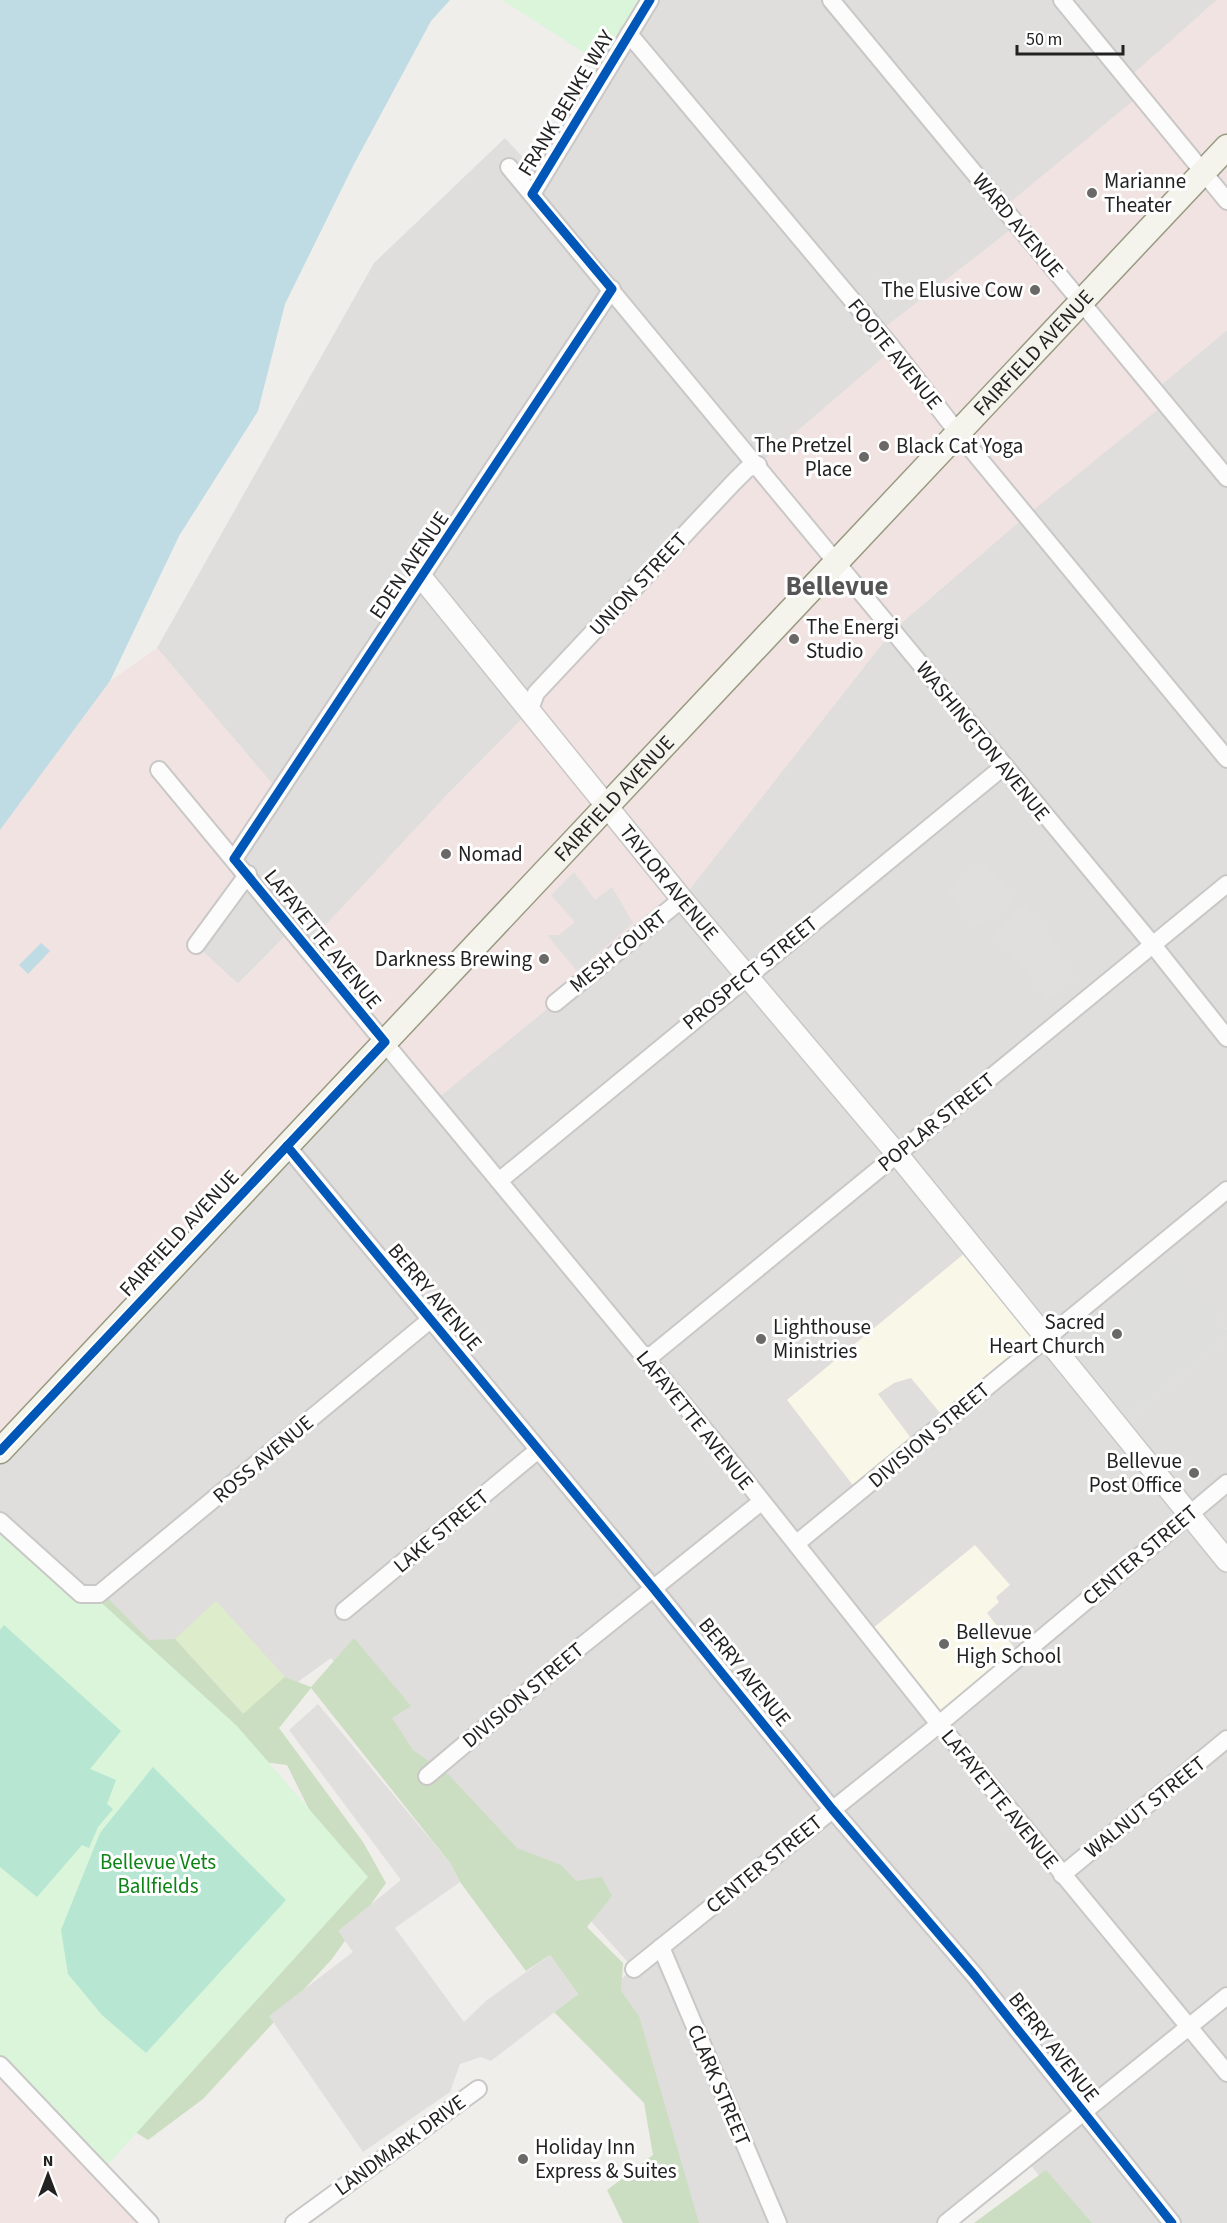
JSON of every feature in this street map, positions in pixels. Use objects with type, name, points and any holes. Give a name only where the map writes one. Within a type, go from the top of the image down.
[{"type":"main road","name":"FAIRFIELD AVENUE","points":[[0,1451],[1227,147]]},
{"type":"street","name":"FRANK BENKE WAY","points":[[532,194],[650,0]]},
{"type":"street","name":"WARD AVENUE","points":[[831,0],[1227,478]]},
{"type":"street","points":[[1062,0],[1227,201]]},
{"type":"street","name":"FOOTE AVENUE","points":[[629,34],[893,349],[958,433],[1227,759]]},
{"type":"street","name":"WASHINGTON AVENUE","points":[[509,167],[758,465],[1227,1038]]},
{"type":"street","name":"EDEN AVENUE","points":[[234,859],[612,289]]},
{"type":"street","name":"UNION STREET","points":[[529,712],[536,693],[733,483],[747,470],[758,465]]},
{"type":"street","name":"TAYLOR AVENUE","points":[[422,578],[682,899],[897,1154],[1227,1561]]},
{"type":"street","name":"PROSPECT STREET","points":[[499,1181],[1003,766]]},
{"type":"street","name":"LAFAYETTE AVENUE","points":[[159,770],[385,1041],[797,1544],[1062,1875],[1227,2073]]},
{"type":"street","points":[[196,945],[248,874]]},
{"type":"street","name":"POPLAR STREET","points":[[646,1360],[1227,884]]},
{"type":"street","name":"MESH COURT","points":[[555,1003],[682,899]]},
{"type":"street","name":"BERRY AVENUE","points":[[287,1146],[653,1588],[832,1809],[975,1976],[1172,2223]]},
{"type":"street","name":"DIVISION STREET","points":[[797,1544],[1227,1190]]},
{"type":"street","name":"ROSS AVENUE","points":[[0,1521],[81,1594],[94,1596],[430,1320]]},
{"type":"street","name":"LAKE STREET","points":[[344,1611],[538,1450]]},
{"type":"street","name":"CENTER STREET","points":[[634,1969],[939,1724],[1227,1483]]},
{"type":"street","name":"DIVISION STREET","points":[[427,1776],[653,1588],[761,1502]]},
{"type":"street","name":"WALNUT STREET","points":[[1062,1875],[1227,1739]]},
{"type":"street","name":"CLARK STREET","points":[[661,1947],[778,2223]]},
{"type":"street","points":[[946,2223],[1227,1996]]},
{"type":"street","points":[[0,2065],[150,2223]]},
{"type":"street","name":"LANDMARK DRIVE","points":[[294,2223],[478,2089]]},
{"type":"shaded area","points":[[650,0],[1217,0],[1194,20],[1139,95],[1017,225],[879,332],[893,349],[758,465],[529,712],[445,797],[307,946],[292,929],[238,984],[196,945],[234,859],[279,792],[157,648],[374,263],[505,138],[541,177]]},
{"type":"shaded area","points":[[1217,0],[1227,0],[1227,330],[1155,390],[1166,403],[1026,516],[892,631],[682,899],[434,1101],[385,1042],[0,1451],[0,830],[110,681],[157,648],[279,792],[234,859],[248,874],[196,945],[238,984],[293,929],[307,945],[445,797],[529,712],[758,465],[893,349],[879,332],[1017,225],[1003,208],[1139,96],[1127,79]]},
{"type":"shaded area","points":[[1227,330],[1227,1329],[1168,1258],[1118,1427],[1227,1337],[1227,2223],[1076,2223],[1026,2159],[946,2223],[690,2223],[613,1985],[634,1969],[552,1878],[427,1776],[331,1658],[237,1726],[0,1521],[0,1451],[385,1042],[434,1101],[682,899],[892,631],[1026,516],[1155,390]]},
{"type":"shaded area","points":[[984,861],[1014,898],[977,928],[947,892]]},
{"type":"shaded area","points":[[574,872],[595,900],[612,887],[633,923],[577,971],[547,935],[559,935],[575,922],[551,895]]},
{"type":"shaded area","points":[[1024,905],[1064,951],[1058,956],[1076,977],[1048,999],[993,932]]},
{"type":"shaded area","points":[[971,1248],[1045,1339],[946,1420],[911,1378],[894,1383],[878,1394],[916,1445],[859,1493],[787,1400]]},
{"type":"shaded area","points":[[1169,1258],[1227,1329],[1227,1337],[1118,1427],[1055,1351]]},
{"type":"shaded area","name":"Bellevue High School","points":[[975,1545],[1010,1585],[996,1597],[999,1602],[987,1613],[1020,1655],[939,1724],[867,1633]]},
{"type":"shaded area","points":[[318,1704],[450,1863],[460,1882],[395,1928],[464,2022],[487,2000],[550,1955],[578,1994],[491,2061],[481,2057],[460,2064],[450,2092],[363,2152],[269,2016],[353,1952],[338,1931],[401,1880],[289,1730]]},
{"type":"shaded area","points":[[0,2065],[150,2223],[0,2223]]},
{"type":"green space","points":[[502,0],[650,0],[608,68]]},
{"type":"green space","name":"Bellevue Vets Ballfields","points":[[0,1521],[94,1596],[237,1726],[368,1877],[102,2171],[0,2065]]},
{"type":"green space","points":[[107,1597],[149,1640],[175,1639],[243,1714],[285,1677],[311,1687],[354,1638],[411,1706],[392,1718],[413,1750],[449,1775],[517,1848],[561,1865],[576,1881],[602,1877],[612,1896],[587,1927],[623,1963],[621,1991],[639,2016],[699,2223],[623,2223],[607,2190],[653,2155],[644,2103],[554,2012],[578,1994],[550,1955],[526,1971],[460,1882],[450,1863],[311,1688],[279,1728],[363,1842],[386,1883],[332,1959],[203,2099],[148,2140],[58,2084],[0,1941],[338,1868],[287,1765],[233,1758],[83,1604]]},
{"type":"green space","points":[[216,1601],[285,1677],[244,1714],[175,1639]]},
{"type":"green space","points":[[4,1625],[121,1731],[90,1769],[116,1780],[107,1804],[113,1809],[98,1827],[89,1848],[82,1845],[37,1897],[0,1867],[0,1630]]},
{"type":"green space","points":[[153,1767],[286,1900],[146,2053],[102,2015],[68,1974],[61,1930],[100,1833]]},
{"type":"green space","points":[[1046,2170],[1092,2223],[974,2223]]},
{"type":"water","points":[[0,0],[450,0],[431,21],[353,166],[285,304],[258,411],[179,536],[110,681],[0,830]]},
{"type":"water","points":[[41,943],[50,951],[28,974],[19,965]]},
{"type":"cycle path","points":[[0,1451],[385,1042],[234,859],[612,289],[532,194],[650,0]]},
{"type":"cycle path","points":[[287,1146],[653,1588],[832,1809],[975,1976],[1172,2223]]},
{"type":"place","name":"Marianne Theater","points":[[1092,193]]},
{"type":"place","name":"The Elusive Cow","points":[[1035,290]]},
{"type":"place","name":"Black Cat Yoga","points":[[884,446]]},
{"type":"place","name":"The Pretzel Place","points":[[864,457]]},
{"type":"place","name":"The Energi Studio","points":[[794,639]]},
{"type":"place","name":"Nomad","points":[[446,854]]},
{"type":"place","name":"Darkness Brewing","points":[[544,959]]},
{"type":"place","name":"Sacred Heart Church","points":[[1117,1334]]},
{"type":"place","name":"Lighthouse Ministries","points":[[761,1339]]},
{"type":"place","name":"Bellevue Post Office","points":[[1194,1473]]},
{"type":"place","name":"Bellevue High School","points":[[944,1644]]},
{"type":"place","name":"Holiday Inn Express & Suites","points":[[523,2159]]},
{"type":"district","name":"Bellevue","points":[[837,586]]}]
